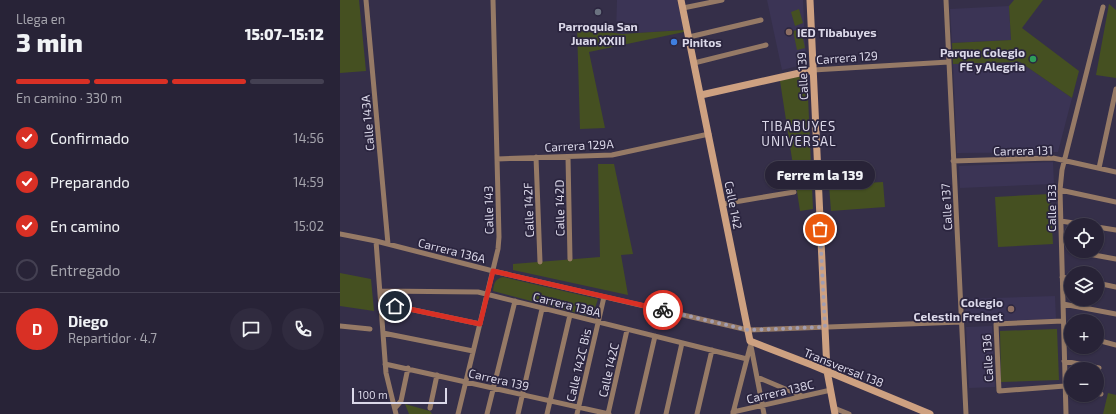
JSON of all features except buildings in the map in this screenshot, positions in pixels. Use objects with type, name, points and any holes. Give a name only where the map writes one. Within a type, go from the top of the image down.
[{"type":"street","name":"Calle 143A","points":[[366,0],[388,244]]},
{"type":"street","name":"Calle 143","points":[[458,414],[498,249],[499,237],[493,0]]},
{"type":"street","name":"Calle 142","points":[[681,0],[764,414]]},
{"type":"street","points":[[683,8],[722,0]]},
{"type":"street","name":"Calle 139","points":[[810,0],[827,371],[835,411]]},
{"type":"street","name":"Calle 137","points":[[946,0],[966,414]]},
{"type":"street","name":"Calle 133","points":[[1064,333],[1060,190],[1062,170],[1103,7]]},
{"type":"street","points":[[689,37],[761,20]]},
{"type":"street","points":[[694,63],[766,45]]},
{"type":"street","name":"Carrera 129","points":[[701,95],[813,70],[948,62]]},
{"type":"street","points":[[1099,168],[1116,89]]},
{"type":"street","name":"Carrera 129A","points":[[497,159],[612,155],[709,134]]},
{"type":"street","name":"Calle 142D","points":[[568,157],[570,259]]},
{"type":"street","name":"Calle 142F","points":[[536,158],[540,262]]},
{"type":"street","name":"Carrera 131","points":[[953,162],[1053,158],[1116,172]]},
{"type":"street","points":[[1060,190],[1116,202]]},
{"type":"street","points":[[723,204],[794,192]]},
{"type":"street","points":[[1104,228],[1116,230]]},
{"type":"street","name":"Carrera 136A","points":[[340,234],[376,241],[493,271],[748,330],[961,322]]},
{"type":"street","points":[[376,241],[385,364],[396,414]]},
{"type":"street","points":[[1104,257],[1116,259]]},
{"type":"street","points":[[1104,285],[1116,287]]},
{"type":"street","name":"Carrera 138A","points":[[380,291],[478,292],[746,359]]},
{"type":"street","name":"Calle 142C Bis","points":[[577,414],[604,297]]},
{"type":"street","points":[[488,414],[515,302]]},
{"type":"street","points":[[381,303],[480,324]]},
{"type":"street","points":[[1063,304],[1116,314]]},
{"type":"street","points":[[518,414],[542,309]]},
{"type":"street","points":[[547,414],[570,316]]},
{"type":"street","name":"Calle 136","points":[[1063,322],[996,324],[999,391],[1064,388]]},
{"type":"street","points":[[340,326],[370,329]]},
{"type":"street","name":"Calle 142C","points":[[608,414],[627,330]]},
{"type":"street","points":[[383,333],[474,351]]},
{"type":"street","points":[[637,414],[655,336]]},
{"type":"street","points":[[1104,341],[1116,344]]},
{"type":"street","points":[[666,414],[682,343]]},
{"type":"street","points":[[733,413],[750,343]]},
{"type":"street","name":"Transversal 138","points":[[750,343],[827,371],[930,414]]},
{"type":"street","points":[[697,414],[712,350]]},
{"type":"street","name":"Calle 133","points":[[1064,354],[1064,361]]},
{"type":"street","points":[[1064,361],[1069,362]]},
{"type":"street","name":"Carrera 139","points":[[385,364],[608,414]]},
{"type":"street","points":[[395,408],[401,401],[408,368]]},
{"type":"street","points":[[430,408],[437,375]]},
{"type":"street","points":[[757,377],[802,396]]},
{"type":"street","name":"Carrera 138C","points":[[733,413],[830,390]]},
{"type":"street","name":"Calle 133","points":[[1066,402],[1066,414]]},
{"type":"street","points":[[835,411],[849,414]]},
{"type":"shaded area","points":[[617,0],[677,0],[684,30],[622,34],[616,33]]},
{"type":"shaded area","name":"IED Tibabuyes","points":[[767,0],[803,0],[806,64],[782,70]]},
{"type":"shaded area","points":[[1009,6],[1011,40],[952,43],[950,9]]},
{"type":"shaded area","points":[[1020,62],[1072,98],[1058,152],[957,153],[953,64]]},
{"type":"shaded area","points":[[1053,162],[1054,184],[960,188],[959,166]]},
{"type":"shaded area","name":"Colegio Celestin Freinet","points":[[1055,296],[1056,319],[966,322],[965,299]]},
{"type":"shaded area","name":"Colegio Celestin Freinet","points":[[992,326],[995,387],[969,388],[966,327]]},
{"type":"green space","points":[[340,0],[359,0],[366,71],[340,73]]},
{"type":"green space","points":[[1014,0],[1043,0],[1022,28],[1079,71],[1072,98],[1020,62],[953,64],[952,43],[1011,40],[1009,6]]},
{"type":"green space","points":[[1109,4],[1116,10],[1116,78],[1096,75]]},
{"type":"green space","points":[[799,9],[803,23],[795,26],[791,12]]},
{"type":"green space","points":[[577,27],[622,34],[684,30],[684,32],[589,52],[605,128],[580,129]]},
{"type":"green space","points":[[801,29],[805,48],[797,50],[793,31]]},
{"type":"green space","points":[[807,74],[813,209],[800,211],[780,81]]},
{"type":"green space","points":[[598,164],[614,164],[633,254],[621,255],[628,295],[513,270],[513,264],[600,257]]},
{"type":"green space","points":[[883,182],[885,207],[831,211],[829,185]]},
{"type":"green space","points":[[1050,194],[1053,244],[998,247],[995,197]]},
{"type":"green space","points":[[340,273],[371,279],[374,311],[340,306]]},
{"type":"green space","points":[[503,277],[598,299],[592,317],[493,291],[495,282]]},
{"type":"green space","points":[[1057,329],[1059,380],[1001,382],[1000,331]]},
{"type":"green space","points":[[1108,393],[1116,395],[1116,414],[1103,414]]},
{"type":"green space","points":[[405,404],[430,411],[432,414],[409,414]]},
{"type":"way so far","points":[[663,310],[748,330],[825,327],[820,229]]},
{"type":"place","name":"Parroquia San Juan XXIII","points":[[598,12]]},
{"type":"place","name":"IED Tibabuyes","points":[[789,32]]},
{"type":"place","name":"Pinitos","points":[[674,42]]},
{"type":"place","name":"Parque Colegio FE y Alegria","points":[[1033,59]]},
{"type":"place","name":"Ferre m la 139","points":[[820,229]]},
{"type":"place","name":"Colegio Celestin Freinet","points":[[1011,309]]},
{"type":"district","name":"TIBABUYES UNIVERSAL","points":[[799,134]]},
{"type":"route","points":[[395,306],[480,324],[493,271],[663,310]]}]
